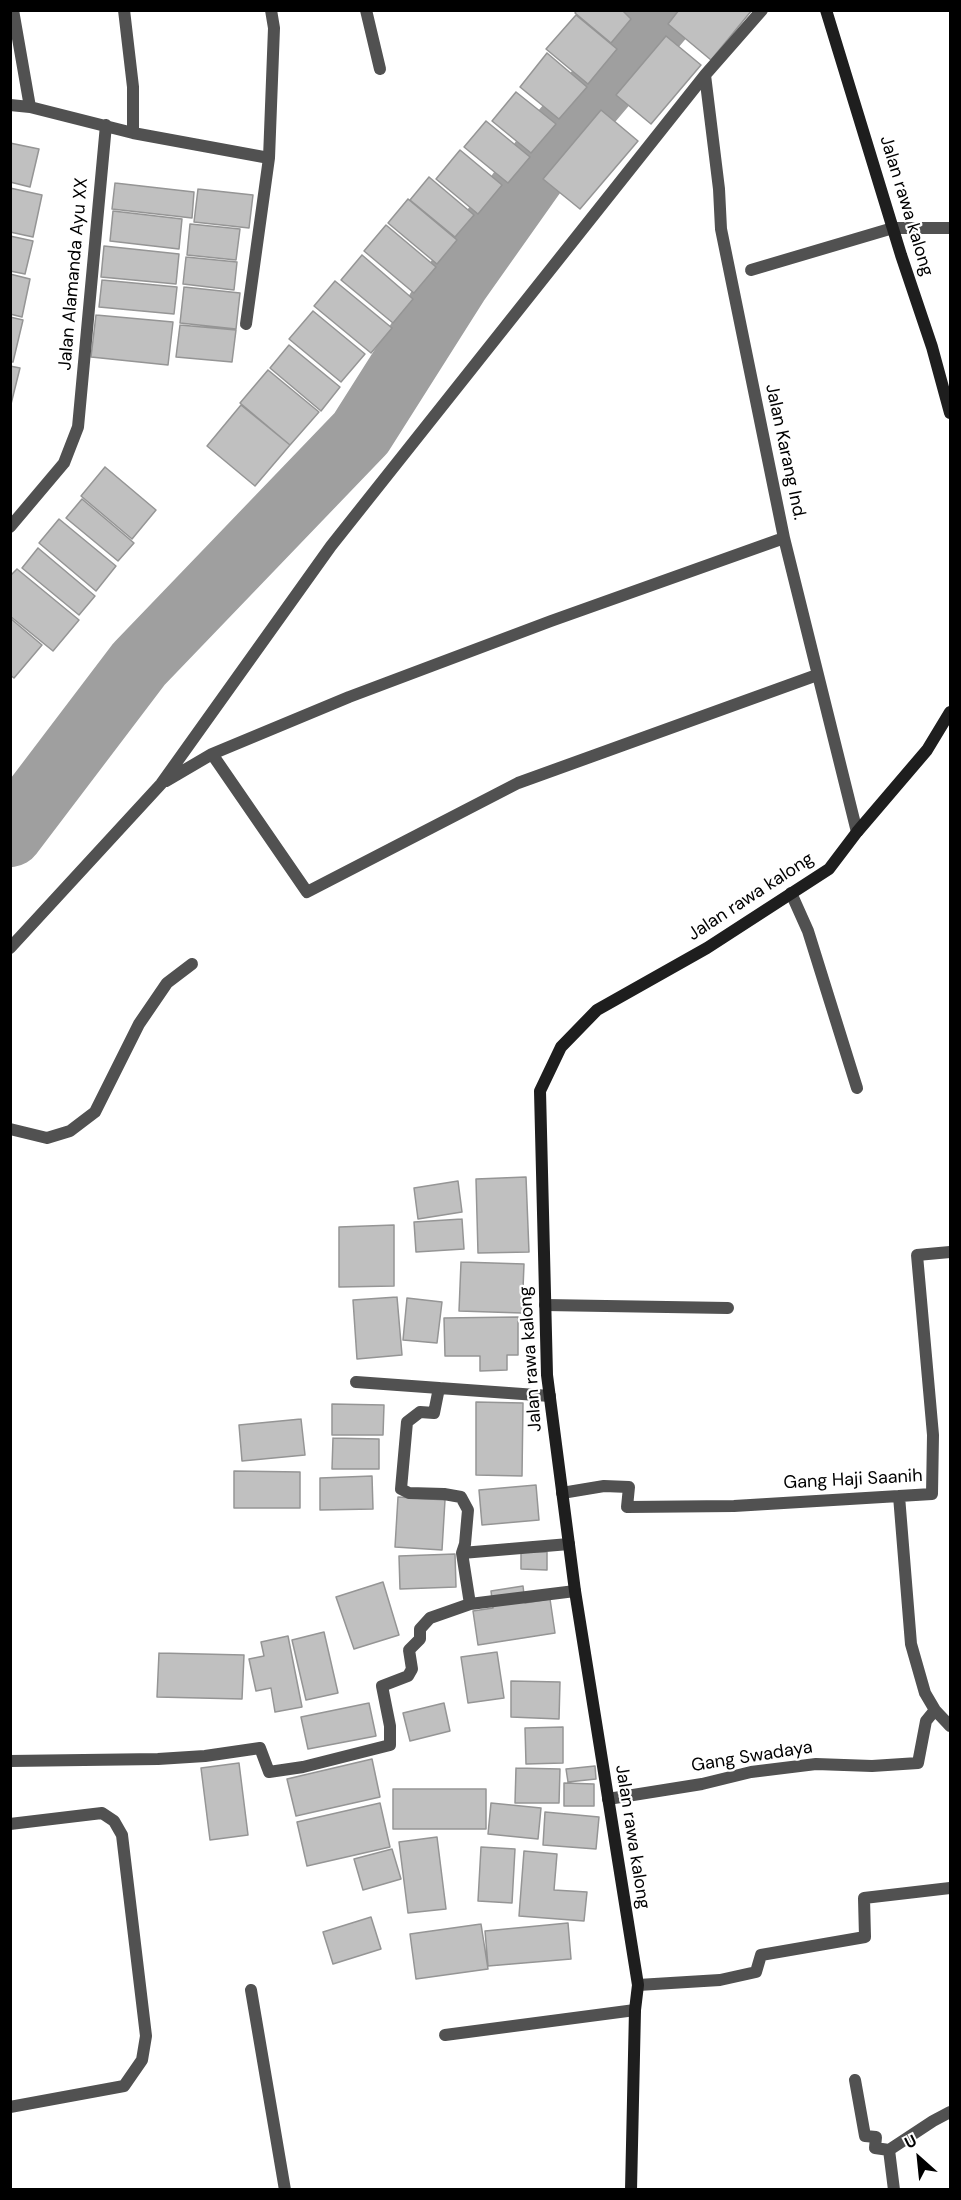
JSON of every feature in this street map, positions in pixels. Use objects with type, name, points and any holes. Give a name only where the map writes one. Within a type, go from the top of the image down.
[{"type":"street","points":[[13,10],[30,107]]},
{"type":"street","points":[[124,10],[133,87],[133,133]]},
{"type":"street","points":[[246,324],[269,158],[274,28],[271,10]]},
{"type":"street","points":[[366,10],[380,69]]},
{"type":"street","points":[[10,948],[161,784],[331,546],[705,75],[762,10]]},
{"type":"street","name":"Jalan rawa kalong","points":[[826,10],[951,413]]},
{"type":"street","name":"Jalan Karang Ind.","points":[[705,75],[719,189],[721,229],[784,538],[858,832]]},
{"type":"street","points":[[10,105],[30,107],[133,133],[269,158]]},
{"type":"street","name":"Jalan Alamanda Ayu XX","points":[[10,527],[64,463],[78,427],[106,125]]},
{"type":"street","points":[[751,270],[893,228],[951,228]]},
{"type":"street","points":[[161,784],[213,754],[349,697],[551,621],[784,538]]},
{"type":"street","points":[[213,754],[307,892],[518,783],[817,675]]},
{"type":"street","name":"Jalan rawa kalong","points":[[631,2190],[635,2010],[638,1985],[575,1591],[546,1375],[540,1091],[561,1047],[597,1010],[707,948],[829,869],[927,750],[950,713]]},
{"type":"street","points":[[791,893],[808,931],[857,1088]]},
{"type":"street","points":[[10,1129],[47,1138],[70,1131],[95,1112],[139,1024],[167,983],[192,964]]},
{"type":"street","name":"Gang Haji Saanih","points":[[562,1493],[604,1486],[629,1487],[627,1508],[734,1506],[932,1494],[933,1435],[917,1256],[951,1252]]},
{"type":"street","points":[[545,1305],[728,1308]]},
{"type":"street","points":[[356,1382],[550,1396]]},
{"type":"street","points":[[439,1388],[434,1413],[420,1412],[407,1422],[401,1489],[410,1493],[460,1497],[468,1510],[462,1553],[470,1604]]},
{"type":"street","points":[[899,1496],[911,1644],[925,1693],[935,1710],[951,1726]]},
{"type":"street","points":[[462,1553],[569,1544]]},
{"type":"street","points":[[10,1761],[158,1759],[205,1756],[260,1748],[269,1772],[303,1767],[390,1745],[390,1726],[382,1686],[408,1676],[412,1669],[409,1650],[420,1639],[420,1629],[430,1617],[470,1604],[575,1591]]},
{"type":"street","name":"Gang Swadaya","points":[[608,1798],[702,1784],[751,1772],[816,1764],[872,1767],[918,1762],[926,1721],[935,1710]]},
{"type":"street","points":[[10,1824],[102,1814],[114,1821],[122,1835],[146,2036],[142,2060],[124,2086],[10,2107]]},
{"type":"street","points":[[638,1985],[720,1980],[756,1972],[761,1955],[865,1937],[864,1898],[951,1888]]},
{"type":"street","points":[[251,1990],[285,2190]]},
{"type":"street","points":[[445,2035],[635,2010]]},
{"type":"street","points":[[855,2080],[865,2136],[876,2137],[875,2148],[889,2150],[951,2112]]},
{"type":"street","points":[[889,2150],[894,2190]]},
{"type":"building","points":[[577,10],[622,10],[631,19],[611,43],[575,13]]},
{"type":"building","points":[[679,10],[752,10],[711,60],[668,24]]},
{"type":"building","points":[[576,15],[617,49],[588,84],[546,49]]},
{"type":"building","points":[[666,36],[701,65],[651,124],[616,95]]},
{"type":"building","points":[[547,53],[587,87],[559,119],[520,87]]},
{"type":"building","points":[[516,92],[556,124],[531,153],[492,121]]},
{"type":"building","points":[[601,110],[638,141],[580,209],[543,179]]},
{"type":"building","points":[[486,121],[530,157],[508,183],[464,147]]},
{"type":"building","points":[[10,143],[39,149],[30,187],[10,182]]},
{"type":"building","points":[[460,150],[502,185],[478,214],[436,179]]},
{"type":"building","points":[[429,177],[474,215],[455,237],[410,200]]},
{"type":"building","points":[[115,183],[194,192],[192,218],[112,209]]},
{"type":"building","points":[[10,188],[42,195],[33,237],[10,232]]},
{"type":"building","points":[[198,189],[253,195],[249,228],[194,222]]},
{"type":"building","points":[[408,199],[457,240],[437,264],[388,223]]},
{"type":"building","points":[[113,211],[182,219],[179,249],[110,241]]},
{"type":"building","points":[[190,224],[240,229],[236,260],[187,255]]},
{"type":"building","points":[[386,225],[436,267],[414,293],[364,251]]},
{"type":"building","points":[[10,236],[33,241],[25,274],[10,271]]},
{"type":"building","points":[[104,246],[179,254],[176,284],[101,277]]},
{"type":"building","points":[[362,255],[413,299],[393,323],[341,280]]},
{"type":"building","points":[[186,257],[237,262],[234,290],[183,284]]},
{"type":"building","points":[[10,274],[30,279],[22,317],[10,314]]},
{"type":"building","points":[[102,280],[177,287],[174,314],[99,307]]},
{"type":"building","points":[[335,281],[392,328],[371,353],[314,306]]},
{"type":"building","points":[[184,287],[240,293],[236,329],[180,323]]},
{"type":"building","points":[[313,311],[365,354],[341,382],[289,339]]},
{"type":"building","points":[[96,315],[173,322],[168,365],[91,357]]},
{"type":"building","points":[[10,317],[23,320],[13,362],[10,362]]},
{"type":"building","points":[[180,325],[236,330],[232,362],[176,357]]},
{"type":"building","points":[[289,345],[340,387],[321,411],[270,368]]},
{"type":"building","points":[[10,366],[20,368],[10,408]]},
{"type":"building","points":[[268,370],[319,412],[290,445],[240,403]]},
{"type":"building","points":[[241,405],[290,445],[255,486],[207,446]]},
{"type":"building","points":[[105,467],[156,510],[132,539],[81,496]]},
{"type":"building","points":[[82,499],[134,543],[118,561],[66,518]]},
{"type":"building","points":[[59,519],[116,566],[96,591],[39,543]]},
{"type":"building","points":[[38,548],[95,596],[79,615],[22,568]]},
{"type":"building","points":[[17,569],[79,620],[53,651],[10,616],[10,576]]},
{"type":"building","points":[[10,618],[42,645],[14,678],[10,675]]},
{"type":"building","points":[[526,1177],[529,1252],[478,1253],[476,1179]]},
{"type":"building","points":[[458,1181],[462,1212],[418,1219],[414,1188]]},
{"type":"building","points":[[462,1219],[464,1249],[416,1252],[414,1222]]},
{"type":"building","points":[[394,1225],[394,1286],[339,1287],[339,1227]]},
{"type":"building","points":[[461,1262],[524,1264],[522,1313],[459,1311]]},
{"type":"building","points":[[397,1297],[402,1355],[357,1359],[353,1300]]},
{"type":"building","points":[[407,1298],[442,1302],[437,1343],[403,1340]]},
{"type":"building","points":[[518,1317],[518,1355],[507,1355],[507,1370],[480,1371],[480,1356],[445,1356],[444,1318]]},
{"type":"building","points":[[476,1402],[523,1403],[522,1476],[476,1475]]},
{"type":"building","points":[[332,1404],[384,1405],[383,1435],[332,1435]]},
{"type":"building","points":[[301,1419],[305,1455],[242,1461],[239,1425]]},
{"type":"building","points":[[333,1438],[379,1439],[379,1469],[332,1469]]},
{"type":"building","points":[[234,1471],[300,1472],[300,1508],[234,1508]]},
{"type":"building","points":[[372,1476],[373,1509],[320,1510],[320,1478]]},
{"type":"building","points":[[536,1485],[539,1520],[482,1525],[479,1490]]},
{"type":"building","points":[[398,1497],[445,1500],[442,1550],[395,1547]]},
{"type":"building","points":[[521,1552],[547,1552],[547,1570],[521,1569]]},
{"type":"building","points":[[455,1554],[456,1587],[400,1589],[399,1556]]},
{"type":"building","points":[[383,1582],[399,1635],[354,1649],[336,1597]]},
{"type":"building","points":[[523,1586],[525,1603],[550,1599],[555,1633],[478,1645],[473,1611],[493,1608],[491,1591]]},
{"type":"building","points":[[324,1632],[338,1693],[306,1700],[292,1640]]},
{"type":"building","points":[[288,1636],[302,1707],[275,1712],[271,1688],[256,1691],[249,1659],[264,1656],[261,1642]]},
{"type":"building","points":[[497,1652],[504,1698],[468,1703],[461,1657]]},
{"type":"building","points":[[159,1653],[244,1655],[242,1699],[157,1697]]},
{"type":"building","points":[[511,1681],[560,1682],[559,1719],[511,1717]]},
{"type":"building","points":[[369,1703],[376,1736],[308,1749],[301,1717]]},
{"type":"building","points":[[444,1703],[450,1731],[410,1741],[403,1713]]},
{"type":"building","points":[[563,1727],[563,1763],[526,1764],[525,1728]]},
{"type":"building","points":[[372,1759],[380,1797],[296,1816],[287,1779]]},
{"type":"building","points":[[239,1763],[248,1835],[210,1840],[201,1768]]},
{"type":"building","points":[[595,1766],[596,1779],[568,1782],[566,1769]]},
{"type":"building","points":[[516,1768],[560,1769],[559,1803],[515,1803]]},
{"type":"building","points":[[564,1783],[594,1784],[594,1806],[564,1806]]},
{"type":"building","points":[[393,1789],[486,1789],[486,1829],[393,1829]]},
{"type":"building","points":[[380,1803],[390,1847],[307,1866],[297,1822]]},
{"type":"building","points":[[491,1803],[541,1808],[538,1839],[488,1834]]},
{"type":"building","points":[[545,1812],[599,1817],[596,1849],[543,1845]]},
{"type":"building","points":[[437,1837],[446,1909],[408,1913],[399,1842]]},
{"type":"building","points":[[481,1847],[515,1849],[512,1903],[478,1901]]},
{"type":"building","points":[[392,1849],[401,1879],[363,1890],[354,1859]]},
{"type":"building","points":[[524,1851],[557,1854],[554,1890],[587,1892],[584,1921],[519,1916]]},
{"type":"building","points":[[371,1917],[381,1949],[333,1964],[323,1932]]},
{"type":"building","points":[[568,1923],[571,1959],[488,1966],[485,1931]]},
{"type":"building","points":[[481,1924],[488,1969],[416,1979],[410,1934]]},
{"type":"waterway","points":[[10,834],[139,664],[361,433],[456,283],[560,136],[667,10]]}]
